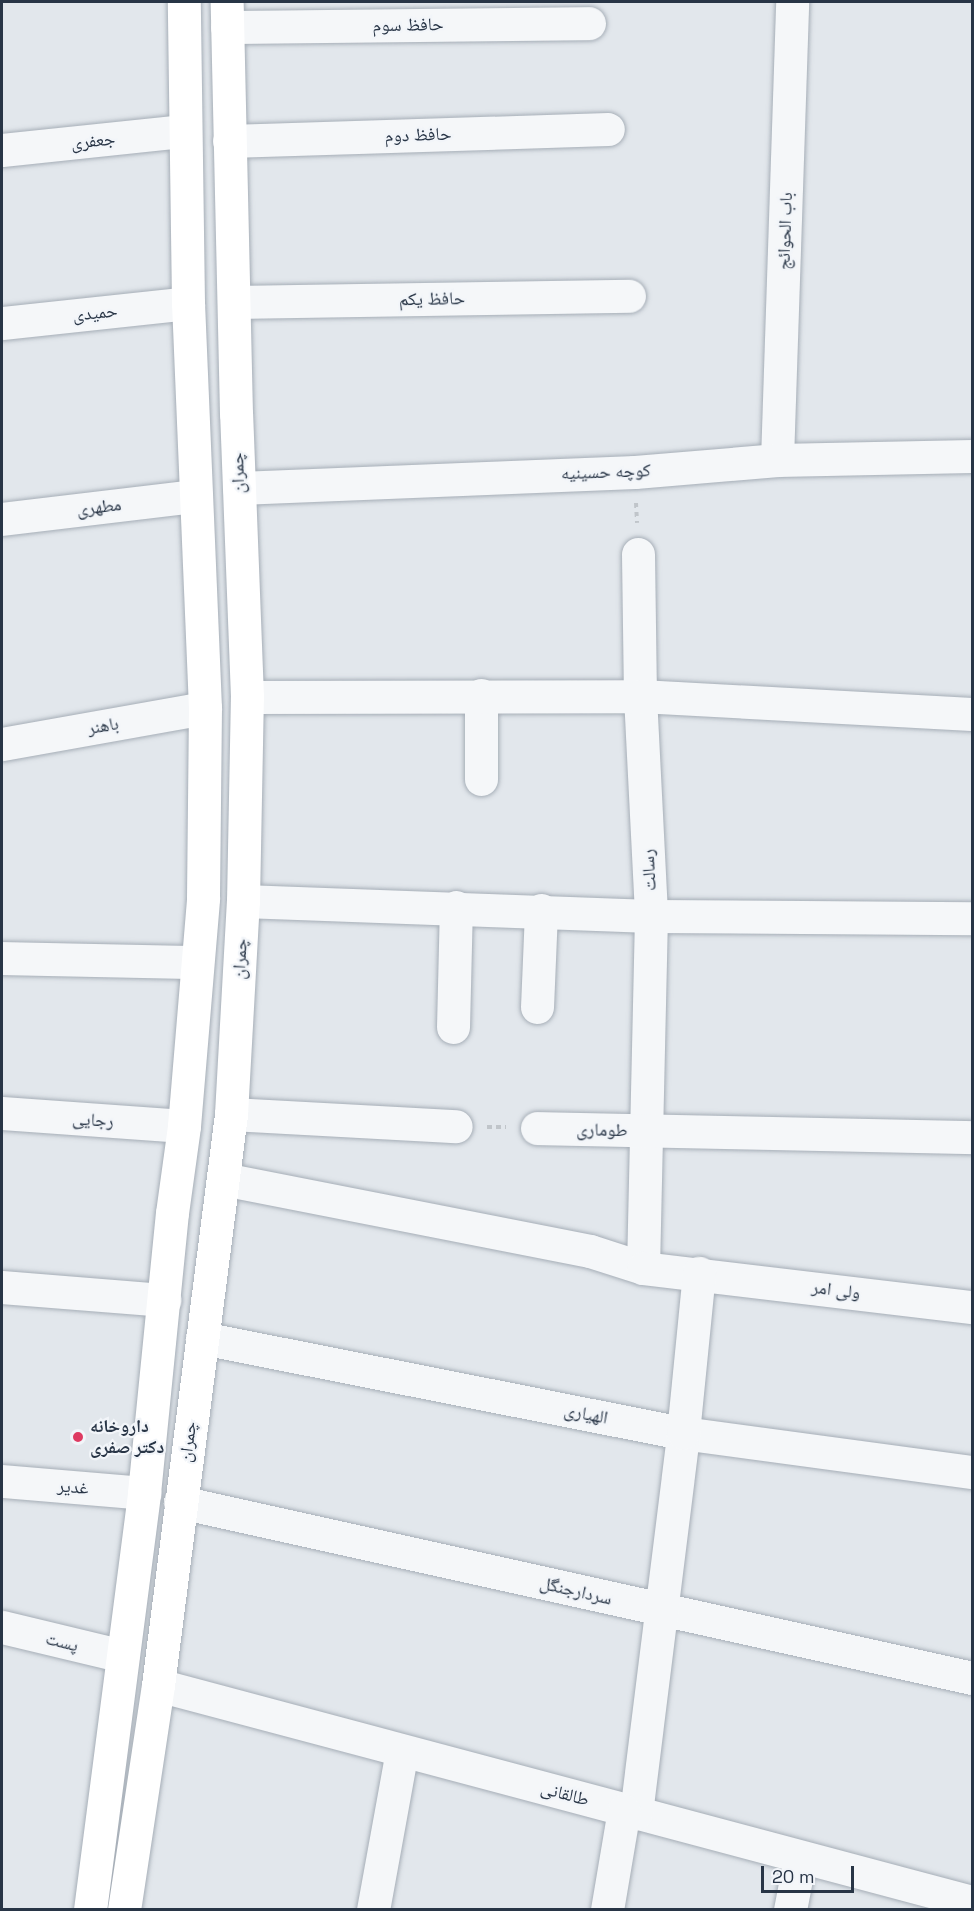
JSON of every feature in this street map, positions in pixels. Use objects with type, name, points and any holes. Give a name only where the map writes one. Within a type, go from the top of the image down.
[{"type":"main road","name":"چمران","points":[[90,1910],[144,1493],[172,1213],[184,1126],[203,898],[206,708],[188,303],[184,2]]},
{"type":"main road","name":"چمران","points":[[124,1910],[158,1685],[231,1114],[243,901],[247,697],[239,488],[227,14]]},
{"type":"street","name":"باب الحوائج","points":[[777,460],[792,2]]},
{"type":"street","name":"حافظ سوم","points":[[227,14],[589,23]]},
{"type":"street","name":"حافظ دوم","points":[[229,141],[608,129]]},
{"type":"street","name":"جعفری","points":[[2,150],[184,131]]},
{"type":"street","name":"حافظ یکم","points":[[234,302],[629,296]]},
{"type":"street","name":"حمیدی","points":[[2,323],[188,303]]},
{"type":"street","name":"کوچه حسینیه","points":[[239,488],[635,472],[777,460],[972,456]]},
{"type":"street","name":"مطهری","points":[[2,519],[196,495]]},
{"type":"street","name":"رسالت","points":[[638,554],[640,696],[651,916],[643,1268]]},
{"type":"street","points":[[481,694],[481,779]]},
{"type":"street","points":[[247,697],[481,694],[640,696],[972,714]]},
{"type":"street","name":"باهنر","points":[[2,744],[206,708]]},
{"type":"street","points":[[243,901],[542,910],[651,916],[972,918]]},
{"type":"street","points":[[453,1027],[456,908]]},
{"type":"street","points":[[537,1006],[542,910]]},
{"type":"street","points":[[2,958],[197,962]]},
{"type":"street","name":"رجایی","points":[[2,1113],[184,1126]]},
{"type":"street","points":[[231,1114],[456,1126]]},
{"type":"street","name":"طوماری","points":[[537,1128],[972,1137]]},
{"type":"street","name":"ولی امر","points":[[223,1179],[590,1251],[643,1268],[972,1307]]},
{"type":"street","points":[[607,1910],[630,1811],[661,1610],[683,1433],[699,1273]]},
{"type":"street","points":[[2,1287],[164,1300]]},
{"type":"street","name":"الهیاری","points":[[202,1338],[683,1433],[972,1472]]},
{"type":"street","name":"غدیر","points":[[2,1481],[144,1493]]},
{"type":"street","name":"سردارجنگل","points":[[180,1502],[972,1678]]},
{"type":"street","name":"پست","points":[[2,1627],[123,1656]]},
{"type":"street","name":"طالقانی","points":[[158,1685],[971,1905]]},
{"type":"street","points":[[373,1910],[402,1751]]},
{"type":"street","points":[[790,1910],[800,1858]]},
{"type":"path","points":[[635,472],[638,554]]},
{"type":"path","points":[[456,1126],[537,1128]]},
{"type":"place","name":"داروخانه دکتر صفری","points":[[78,1437]]}]
